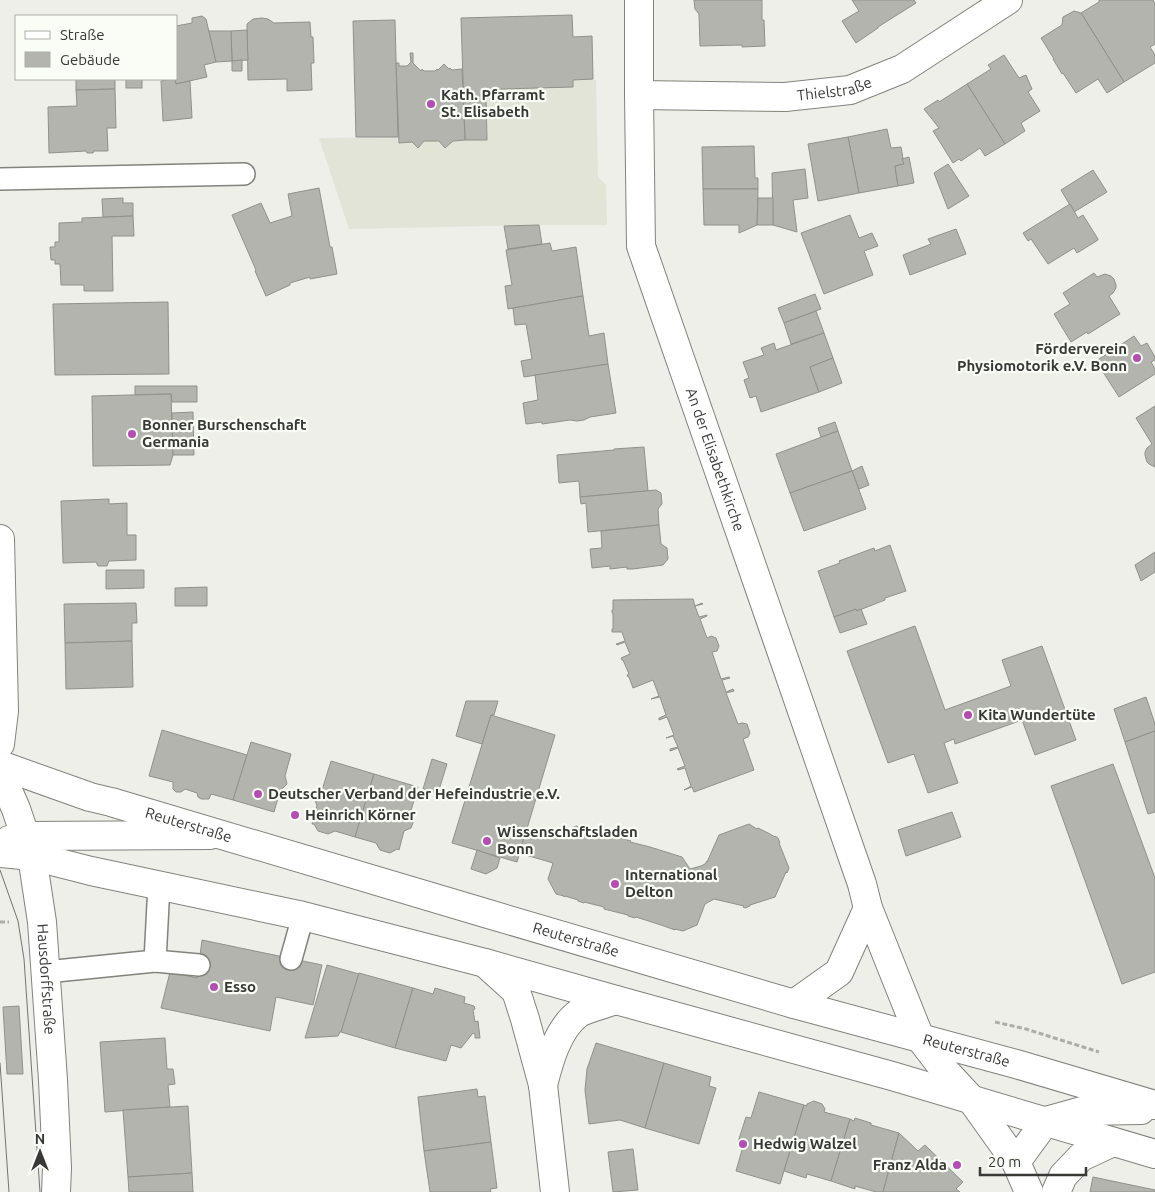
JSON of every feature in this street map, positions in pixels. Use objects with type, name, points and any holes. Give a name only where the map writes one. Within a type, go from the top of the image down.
[{"type":"main road","name":"An der Elisabethkirche","points":[[639,0],[641,246],[858,874],[868,908],[920,1038],[946,1072],[971,1100],[1016,1162],[1029,1192]]},
{"type":"main road","name":"Thielstraße","points":[[639,95],[785,97],[850,90],[902,69],[1008,0]]},
{"type":"main road","points":[[0,539],[4,711],[0,744]]},
{"type":"main road","name":"Reuterstraße","points":[[0,765],[90,797],[794,1004],[1155,1105]]},
{"type":"main road","name":"Hausdorffstraße","points":[[0,772],[42,922],[54,1080],[56,1192]]},
{"type":"main road","points":[[0,853],[19,845],[222,835]]},
{"type":"main road","points":[[19,845],[91,871],[303,916],[485,963],[873,1071],[1155,1154]]},
{"type":"main road","points":[[794,1004],[839,972],[868,908]]},
{"type":"main road","points":[[485,963],[516,991],[525,1019],[543,1085],[555,1192]]},
{"type":"main road","points":[[543,1085],[549,1063],[563,1030],[580,1013],[616,1000]]},
{"type":"main road","points":[[1016,1162],[1046,1122],[1082,1111],[1155,1110]]},
{"type":"main road","points":[[1056,1192],[1063,1176],[1080,1157],[1113,1142]]},
{"type":"lane","points":[[0,179],[244,174]]},
{"type":"lane","points":[[155,961],[159,885]]},
{"type":"lane","points":[[291,959],[303,916]]},
{"type":"lane","points":[[46,972],[155,961],[199,965]]},
{"type":"path","points":[[0,922],[10,922]]},
{"type":"shaded area","points":[[572,15],[573,37],[592,36],[593,79],[596,80],[598,177],[606,185],[607,225],[349,229],[319,138],[398,137],[399,142],[412,142],[418,148],[424,141],[439,141],[445,148],[453,141],[464,140],[461,18]]},
{"type":"building","points":[[694,0],[762,0],[765,46],[700,46],[699,14],[695,9]]},
{"type":"building","points":[[852,0],[914,0],[916,3],[856,43],[842,21],[859,11]]},
{"type":"building","points":[[1099,0],[1153,0],[1155,3],[1155,44],[1150,47],[1155,55],[1155,63],[1124,82],[1081,13],[1099,2]]},
{"type":"building","points":[[1074,11],[1081,13],[1124,82],[1107,93],[1098,79],[1076,93],[1062,74],[1041,38],[1062,25],[1063,17]]},
{"type":"building","points":[[572,15],[573,37],[592,36],[593,79],[573,80],[573,87],[501,89],[501,97],[486,98],[487,140],[465,140],[461,18]]},
{"type":"building","points":[[202,16],[206,19],[216,62],[204,65],[207,77],[176,84],[175,80],[178,80],[178,26],[192,23],[192,18]]},
{"type":"building","points":[[262,18],[274,23],[310,22],[311,37],[313,37],[314,63],[311,63],[312,90],[287,91],[287,79],[248,80],[247,24],[253,19]]},
{"type":"building","points":[[395,20],[398,137],[356,137],[353,21]]},
{"type":"building","points":[[247,30],[248,60],[232,61],[231,31]]},
{"type":"building","points":[[209,31],[231,31],[232,61],[216,62]]},
{"type":"building","name":"Kath. Pfarramt St. Elisabeth","points":[[410,53],[413,53],[413,63],[421,71],[422,69],[424,71],[435,71],[444,64],[452,70],[462,69],[465,140],[453,141],[445,148],[439,141],[424,141],[418,148],[412,142],[399,143],[396,63],[399,63],[399,66],[407,66],[411,62]]},
{"type":"building","points":[[1004,55],[1019,78],[1026,75],[1032,89],[1028,92],[1040,111],[1021,123],[1025,131],[1005,144],[967,84],[991,69],[988,65]]},
{"type":"building","points":[[242,60],[242,71],[232,71],[232,61]]},
{"type":"building","points":[[76,80],[115,80],[115,89],[76,90]]},
{"type":"building","points":[[126,80],[142,80],[142,88],[126,88]]},
{"type":"building","points":[[175,80],[176,84],[190,81],[192,118],[163,121],[161,81]]},
{"type":"building","points":[[967,84],[1005,144],[985,156],[980,148],[961,161],[959,159],[953,163],[933,131],[939,128],[924,109]]},
{"type":"building","points":[[115,89],[116,128],[107,128],[108,151],[49,153],[48,107],[77,106],[76,90]]},
{"type":"building","points":[[887,129],[891,148],[901,147],[904,164],[895,166],[898,186],[859,193],[848,137]]},
{"type":"building","points":[[848,137],[859,193],[818,201],[808,144]]},
{"type":"building","points":[[754,146],[755,178],[758,178],[758,189],[703,189],[702,147]]},
{"type":"building","points":[[909,157],[914,183],[898,186],[895,166],[904,164],[902,159]]},
{"type":"building","points":[[948,164],[969,196],[948,209],[934,173]]},
{"type":"building","points":[[805,169],[808,198],[793,200],[797,232],[773,225],[772,173]]},
{"type":"building","points":[[1093,170],[1107,192],[1074,212],[1061,190]]},
{"type":"building","points":[[319,188],[337,274],[310,279],[310,277],[290,283],[290,285],[266,296],[232,215],[261,203],[270,223],[292,216],[288,194]]},
{"type":"building","points":[[703,189],[758,189],[757,225],[739,233],[739,225],[704,225]]},
{"type":"building","points":[[123,198],[123,203],[133,203],[133,216],[103,217],[102,199]]},
{"type":"building","points":[[758,198],[773,198],[773,225],[757,225]]},
{"type":"building","points":[[1070,204],[1078,218],[1083,215],[1098,240],[1077,253],[1074,248],[1048,264],[1031,239],[1028,241],[1023,233]]},
{"type":"building","points":[[850,215],[859,238],[872,233],[878,246],[864,251],[873,275],[824,294],[801,233]]},
{"type":"building","points":[[133,216],[134,236],[112,236],[113,291],[84,291],[84,285],[61,285],[60,264],[55,264],[55,260],[51,260],[50,247],[55,247],[55,242],[59,242],[59,223],[82,222],[82,218]]},
{"type":"building","points":[[539,225],[542,244],[508,249],[504,226]]},
{"type":"building","points":[[956,229],[966,254],[910,275],[903,255],[931,244],[928,239]]},
{"type":"building","points":[[550,243],[552,251],[576,247],[583,296],[508,309],[505,286],[512,285],[506,250]]},
{"type":"building","points":[[1094,273],[1097,277],[1105,274],[1114,279],[1116,288],[1109,296],[1120,314],[1071,342],[1054,314],[1070,304],[1063,293]]},
{"type":"building","points":[[815,294],[821,309],[784,323],[778,308]]},
{"type":"building","points":[[583,296],[589,336],[604,333],[608,364],[524,377],[521,361],[532,359],[526,324],[515,325],[513,308]]},
{"type":"building","points":[[168,302],[169,374],[55,375],[53,304]]},
{"type":"building","points":[[816,311],[824,333],[791,344],[784,323]]},
{"type":"building","points":[[824,333],[833,358],[810,367],[819,392],[761,412],[756,396],[750,398],[744,380],[749,378],[743,362],[764,355],[761,348],[774,343],[776,350]]},
{"type":"building","points":[[1134,336],[1141,346],[1147,343],[1155,357],[1155,360],[1151,362],[1155,369],[1155,374],[1119,397],[1096,361]]},
{"type":"building","points":[[833,358],[842,383],[819,392],[810,367]]},
{"type":"building","points":[[608,364],[616,413],[577,421],[526,424],[523,403],[538,400],[535,375]]},
{"type":"building","points":[[135,386],[197,386],[197,402],[172,402],[171,394],[135,395]]},
{"type":"building","name":"Bonner Burschenschaft Germania","points":[[171,394],[173,455],[170,465],[93,466],[92,396]]},
{"type":"building","points":[[1155,406],[1155,467],[1147,462],[1145,452],[1152,444],[1136,418]]},
{"type":"building","points":[[193,412],[194,455],[173,455],[172,413]]},
{"type":"building","points":[[835,422],[838,431],[821,437],[818,428]]},
{"type":"building","points":[[838,431],[852,471],[790,493],[776,454]]},
{"type":"building","points":[[644,447],[648,491],[580,497],[579,481],[559,483],[557,455]]},
{"type":"building","points":[[862,466],[869,485],[859,489],[852,471]]},
{"type":"building","points":[[852,471],[866,509],[804,531],[790,493]]},
{"type":"building","points":[[656,490],[661,493],[662,504],[658,509],[659,525],[588,532],[586,503],[581,504],[580,497]]},
{"type":"building","points":[[109,499],[109,504],[127,503],[127,535],[136,535],[136,560],[109,561],[107,566],[98,566],[96,562],[63,563],[61,501]]},
{"type":"building","points":[[659,525],[661,544],[667,548],[668,559],[663,565],[633,569],[627,569],[627,567],[610,569],[610,566],[592,568],[590,549],[602,548],[601,531]]},
{"type":"building","points":[[890,545],[906,591],[857,611],[856,609],[834,617],[818,571],[874,548],[875,551]]},
{"type":"building","points":[[1155,552],[1155,572],[1141,581],[1135,565]]},
{"type":"building","points":[[106,570],[144,570],[144,588],[106,589]]},
{"type":"building","points":[[207,587],[207,606],[175,606],[175,588]]},
{"type":"building","points":[[693,599],[699,617],[707,615],[700,619],[707,638],[711,636],[716,638],[719,646],[717,651],[712,652],[721,679],[730,678],[722,680],[726,692],[733,689],[734,691],[726,693],[738,724],[747,724],[750,733],[748,737],[743,739],[754,770],[694,792],[692,787],[684,790],[691,786],[685,768],[677,769],[685,766],[678,748],[670,751],[670,749],[678,747],[673,736],[666,738],[674,735],[667,717],[659,720],[659,718],[666,715],[660,697],[651,699],[659,696],[653,680],[633,688],[621,658],[630,654],[625,642],[616,644],[625,641],[622,632],[612,632],[613,600]]},
{"type":"building","points":[[136,603],[137,623],[132,623],[132,641],[65,643],[64,604]]},
{"type":"building","points":[[856,609],[857,611],[861,609],[867,624],[840,633],[834,617]]},
{"type":"building","name":"Kita Wundertüte","points":[[915,626],[945,710],[1011,686],[1002,660],[1042,646],[1076,740],[1035,755],[1022,720],[955,744],[954,739],[944,743],[958,783],[928,793],[914,754],[888,763],[847,651]]},
{"type":"building","points":[[132,641],[133,687],[66,689],[65,643]]},
{"type":"building","points":[[1146,697],[1155,724],[1155,731],[1125,742],[1114,709]]},
{"type":"building","points":[[466,701],[498,701],[494,715],[491,715],[482,744],[456,736]]},
{"type":"building","points":[[491,715],[555,735],[517,862],[452,843]]},
{"type":"building","points":[[162,730],[247,755],[233,800],[211,794],[209,799],[201,799],[197,793],[185,789],[181,792],[176,792],[173,789],[173,782],[149,776]]},
{"type":"building","points":[[1155,731],[1155,812],[1148,814],[1125,742]]},
{"type":"building","points":[[251,742],[291,754],[285,776],[287,784],[280,791],[274,812],[233,800]]},
{"type":"building","points":[[432,759],[447,764],[438,793],[423,789]]},
{"type":"building","points":[[331,761],[374,774],[355,837],[335,831],[328,834],[318,831],[314,824],[312,824],[317,805],[314,799],[316,791],[323,787]]},
{"type":"building","points":[[1113,764],[1155,878],[1155,972],[1122,984],[1051,786]]},
{"type":"building","points":[[374,774],[418,787],[410,814],[414,820],[411,828],[404,831],[399,850],[397,849],[390,853],[380,850],[376,843],[355,837]]},
{"type":"building","points":[[952,812],[961,837],[906,856],[898,830]]},
{"type":"building","points":[[749,824],[778,838],[789,868],[775,897],[745,908],[744,906],[714,899],[705,904],[697,925],[683,931],[556,894],[548,879],[553,863],[519,853],[527,828],[561,838],[562,833],[576,826],[585,827],[599,833],[599,831],[682,857],[690,869],[707,862],[719,835]]},
{"type":"building","points":[[477,850],[500,858],[497,868],[486,874],[471,869]]},
{"type":"building","points":[[202,940],[322,965],[313,1005],[276,997],[270,1031],[161,1008],[170,972],[197,978]]},
{"type":"building","points":[[327,965],[359,974],[341,1032],[338,1036],[305,1038]]},
{"type":"building","points":[[359,973],[413,988],[395,1048],[341,1032]]},
{"type":"building","points":[[413,988],[433,994],[435,988],[465,997],[464,1003],[474,1006],[475,1022],[478,1021],[480,1038],[475,1038],[473,1033],[461,1048],[451,1045],[446,1061],[395,1048]]},
{"type":"building","points":[[19,1006],[23,1074],[7,1074],[3,1007]]},
{"type":"building","points":[[165,1038],[167,1069],[173,1069],[175,1084],[168,1085],[170,1107],[105,1112],[100,1042]]},
{"type":"building","points":[[596,1043],[664,1063],[645,1128],[620,1120],[589,1124],[585,1090],[587,1069]]},
{"type":"building","points":[[664,1063],[711,1077],[709,1086],[716,1088],[699,1144],[645,1128]]},
{"type":"building","points":[[477,1089],[478,1097],[485,1096],[491,1142],[424,1151],[418,1097]]},
{"type":"building","points":[[759,1092],[804,1105],[780,1184],[736,1171],[744,1143],[738,1142],[746,1117],[751,1118]]},
{"type":"building","points":[[814,1101],[822,1104],[825,1109],[824,1112],[850,1119],[831,1181],[807,1174],[806,1178],[784,1171],[804,1105],[807,1106],[807,1104]]},
{"type":"building","points":[[188,1106],[192,1173],[128,1177],[123,1110]]},
{"type":"building","points":[[855,1118],[899,1133],[883,1192],[855,1186],[855,1189],[831,1181],[850,1119],[854,1121]]},
{"type":"building","points":[[899,1133],[918,1151],[925,1145],[963,1182],[956,1189],[960,1192],[883,1192]]},
{"type":"building","points":[[491,1142],[497,1188],[490,1189],[491,1192],[430,1192],[424,1151]]},
{"type":"building","points":[[633,1149],[638,1190],[613,1192],[608,1152]]},
{"type":"building","points":[[192,1173],[193,1192],[129,1192],[128,1177]]},
{"type":"building","points":[[1093,1177],[1155,1190],[1155,1192],[1090,1192]]},
{"type":"tram line","points":[[0,870],[18,921],[24,959],[40,1192]]},
{"type":"tram line","points":[[0,1063],[9,1192]]},
{"type":"place","name":"Kath. Pfarramt St. Elisabeth","points":[[431,104]]},
{"type":"place","name":"Förderverein Physiomotorik e.V. Bonn","points":[[1137,358]]},
{"type":"place","name":"Bonner Burschenschaft Germania","points":[[132,434]]},
{"type":"place","name":"Kita Wundertüte","points":[[968,715]]},
{"type":"place","name":"Deutscher Verband der Hefeindustrie e.V.","points":[[258,794]]},
{"type":"place","name":"Heinrich Körner","points":[[295,815]]},
{"type":"place","name":"Wissenschaftsladen Bonn","points":[[487,841]]},
{"type":"place","name":"International Delton","points":[[615,884]]},
{"type":"place","name":"Esso","points":[[214,987]]},
{"type":"place","name":"Hedwig Walzel","points":[[743,1144]]},
{"type":"place","name":"Franz Alda","points":[[957,1165]]}]
